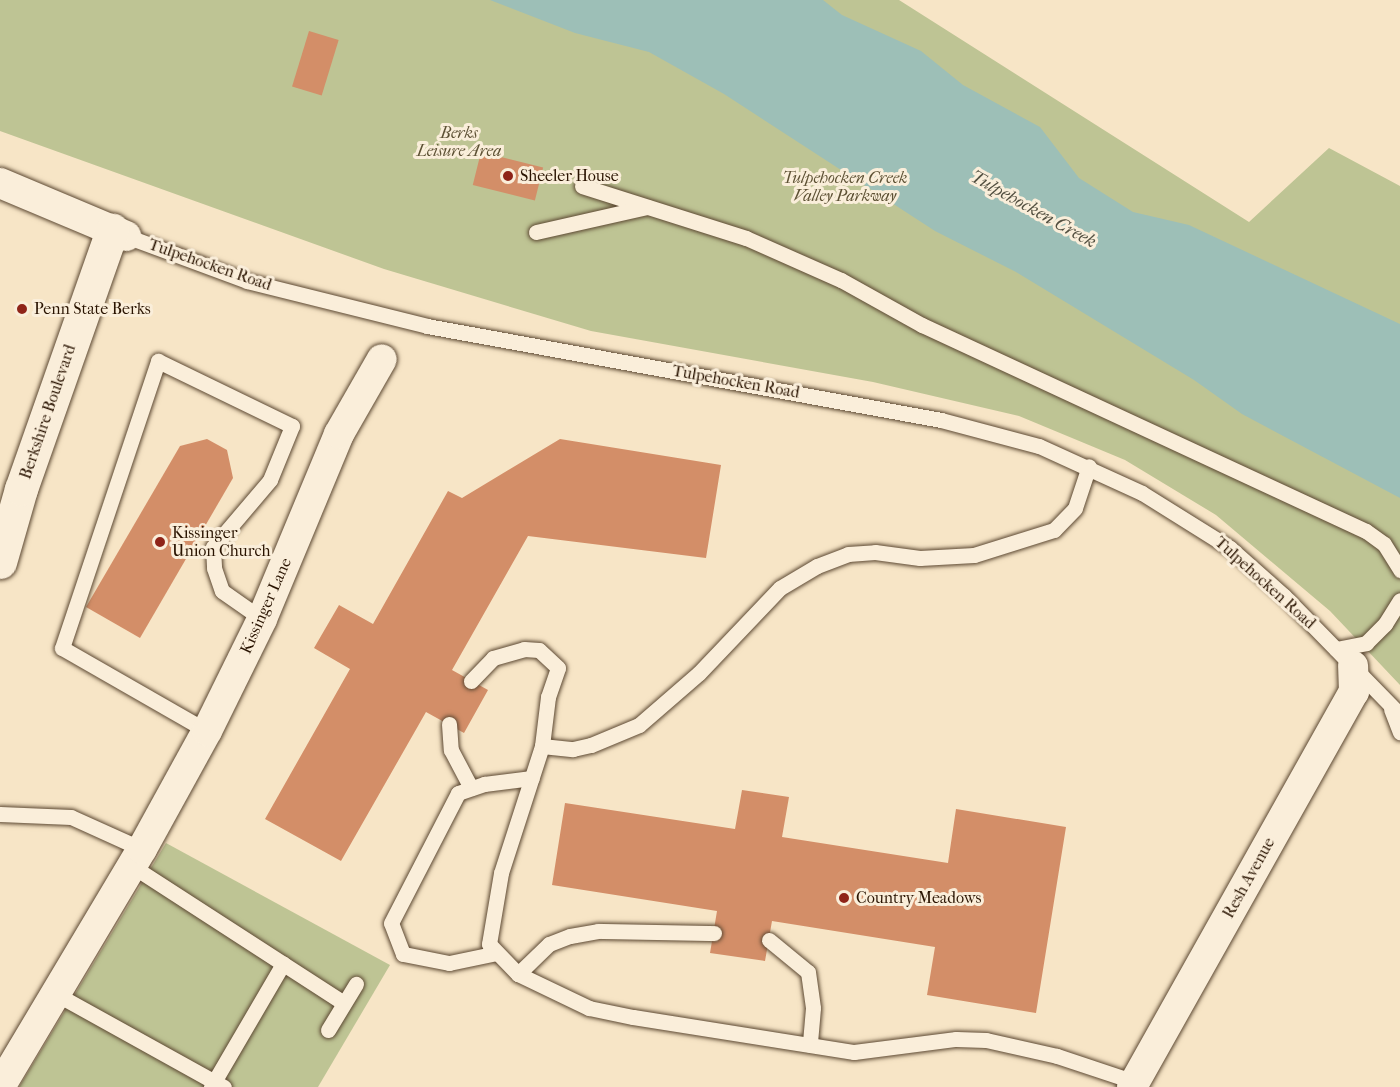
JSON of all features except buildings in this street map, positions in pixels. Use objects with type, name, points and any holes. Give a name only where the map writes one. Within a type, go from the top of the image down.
[{"type":"street","name":"Tulpehocken Road","points":[[0,183],[119,233]]},
{"type":"street","name":"Berkshire Boulevard","points":[[0,562],[21,489],[119,233]]},
{"type":"street","name":"Kissinger Lane","points":[[0,1087],[137,858],[207,731],[262,619],[339,434],[382,359]]},
{"type":"street","name":"Resh Avenue","points":[[1134,1085],[1354,692],[1344,658]]},
{"type":"lane","points":[[582,186],[746,238],[799,261],[922,326],[1099,409],[1262,480],[1366,531],[1384,544],[1400,570]]},
{"type":"lane","points":[[536,232],[650,207]]},
{"type":"lane","name":"Tulpehocken Road","points":[[119,233],[248,280],[427,326],[990,430],[1089,466],[1150,497],[1230,548],[1344,658],[1395,712]]},
{"type":"lane","points":[[207,731],[62,648],[158,361],[292,426],[270,480],[213,547],[214,568],[222,591],[262,619]]},
{"type":"lane","points":[[542,746],[573,749],[591,745],[639,725],[699,673],[780,588],[816,566],[848,554],[875,552],[920,558],[974,555],[1054,530],[1075,508],[1089,466]]},
{"type":"lane","points":[[1344,658],[1385,624],[1400,600]]},
{"type":"lane","points":[[471,681],[493,658],[524,649],[539,650],[558,668],[548,697],[542,746],[501,873],[489,944],[518,974],[589,1008],[854,1052],[956,1039],[986,1040],[1057,1056],[1134,1085]]},
{"type":"lane","points":[[1395,712],[1400,732]]},
{"type":"lane","points":[[449,724],[451,750],[471,788]]},
{"type":"lane","points":[[496,953],[449,963],[403,954],[391,923],[458,793],[471,788],[532,778]]},
{"type":"lane","points":[[0,814],[71,817],[137,858],[283,964],[344,1003]]},
{"type":"lane","points":[[518,974],[549,944],[570,936],[598,931],[714,933]]},
{"type":"lane","points":[[769,940],[808,972],[813,1008],[810,1045]]},
{"type":"lane","points":[[56,993],[216,1085],[283,964]]},
{"type":"lane","points":[[328,1030],[356,984]]},
{"type":"green space","name":"Berks Leisure Area","points":[[0,0],[899,0],[1249,222],[1329,148],[1400,186],[1400,685],[1330,611],[1216,515],[1125,460],[1019,416],[873,382],[591,331],[384,269],[0,131]]},
{"type":"green space","points":[[166,843],[390,965],[318,1087],[19,1087]]},
{"type":"water","name":"Tulpehocken Creek","points":[[490,0],[823,0],[842,15],[921,51],[963,85],[1040,127],[1079,178],[1133,212],[1189,225],[1400,324],[1400,498],[1242,414],[1194,380],[1016,272],[935,231],[724,94],[649,52],[575,33]]},
{"type":"place","name":"Sheeler House","points":[[508,176]]},
{"type":"place","name":"Penn State Berks","points":[[22,309]]},
{"type":"place","name":"Kissinger Union Church","points":[[160,542]]},
{"type":"place","name":"Country Meadows","points":[[844,898]]},
{"type":"park label","name":"Tulpehocken Creek Valley Parkway","points":[[845,187]]}]
